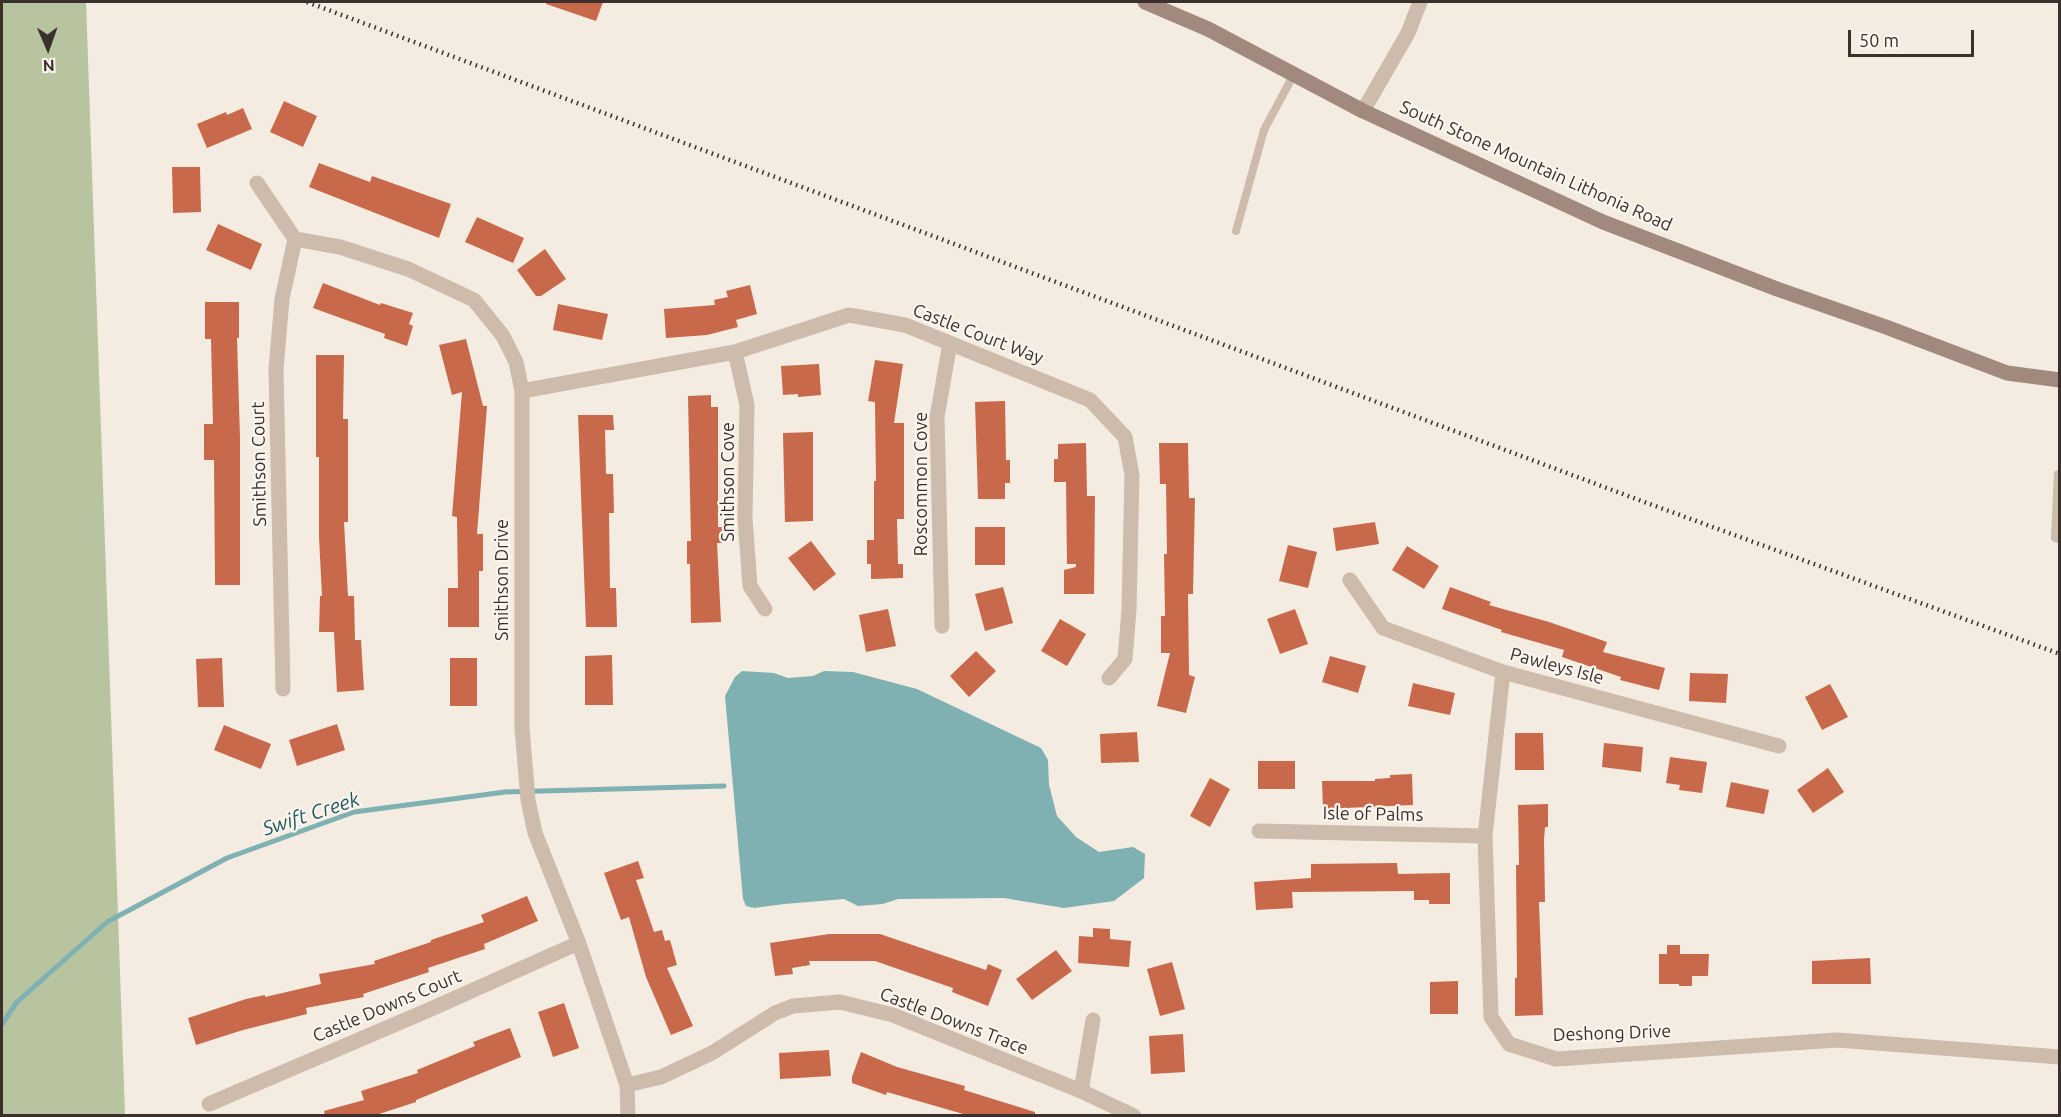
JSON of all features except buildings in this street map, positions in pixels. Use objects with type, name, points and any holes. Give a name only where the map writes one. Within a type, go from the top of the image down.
[{"type":"main road","name":"South Stone Mountain Lithonia Road","points":[[1145,2],[1208,29],[1363,111],[1603,222],[2007,373],[2060,380]]},
{"type":"street","points":[[1363,111],[1408,33],[1420,2]]},
{"type":"street","points":[[257,183],[295,239]]},
{"type":"street","name":"Smithson Drive","points":[[295,239],[340,247],[408,269],[474,300],[503,336],[516,362],[522,391],[522,728],[528,800],[535,832],[578,941],[627,1085],[628,1116]]},
{"type":"street","name":"Smithson Court","points":[[283,689],[276,369],[282,298],[295,239]]},
{"type":"street","name":"Castle Court Way","points":[[522,391],[735,352],[849,315],[905,325],[1090,400],[1125,436],[1132,475],[1129,610],[1125,659],[1109,678]]},
{"type":"street","name":"Roscommon Cove","points":[[942,626],[938,417],[950,343]]},
{"type":"street","name":"Smithson Cove","points":[[735,352],[747,405],[745,518],[750,586],[765,609]]},
{"type":"street","name":"Pawleys Isle","points":[[1350,580],[1383,628],[1503,672],[1779,746]]},
{"type":"street","name":"Deshong Drive","points":[[1503,672],[1485,836],[1491,1017],[1509,1044],[1556,1059],[1836,1040],[2060,1057]]},
{"type":"street","name":"Isle of Palms","points":[[1259,831],[1485,836]]},
{"type":"street","name":"Castle Downs Court","points":[[209,1104],[431,1009],[574,945],[578,941]]},
{"type":"street","name":"Castle Downs Trace","points":[[627,1085],[662,1077],[712,1053],[775,1013],[793,1006],[840,1002],[893,1015],[1081,1091],[1134,1116]]},
{"type":"street","points":[[1081,1091],[1093,1020]]},
{"type":"lane","points":[[1236,231],[1264,130],[1294,74]]},
{"type":"lane","points":[[2058,474],[2055,538],[2060,539]]},
{"type":"green space","points":[[2,2],[86,2],[125,1115],[2,1115]]},
{"type":"water","points":[[742,671],[774,673],[788,678],[813,676],[824,671],[853,672],[917,689],[1041,748],[1048,760],[1049,785],[1057,816],[1076,837],[1099,852],[1133,847],[1145,854],[1144,878],[1114,901],[1064,908],[1004,898],[898,899],[883,904],[858,906],[844,899],[754,908],[746,906],[743,899],[725,696],[735,677]]},
{"type":"waterway","name":"Swift Creek","points":[[2,1024],[17,1002],[107,922],[227,858],[354,812],[505,792],[724,786]]},
{"type":"railway","points":[[307,2],[1647,503],[2060,654]]}]
